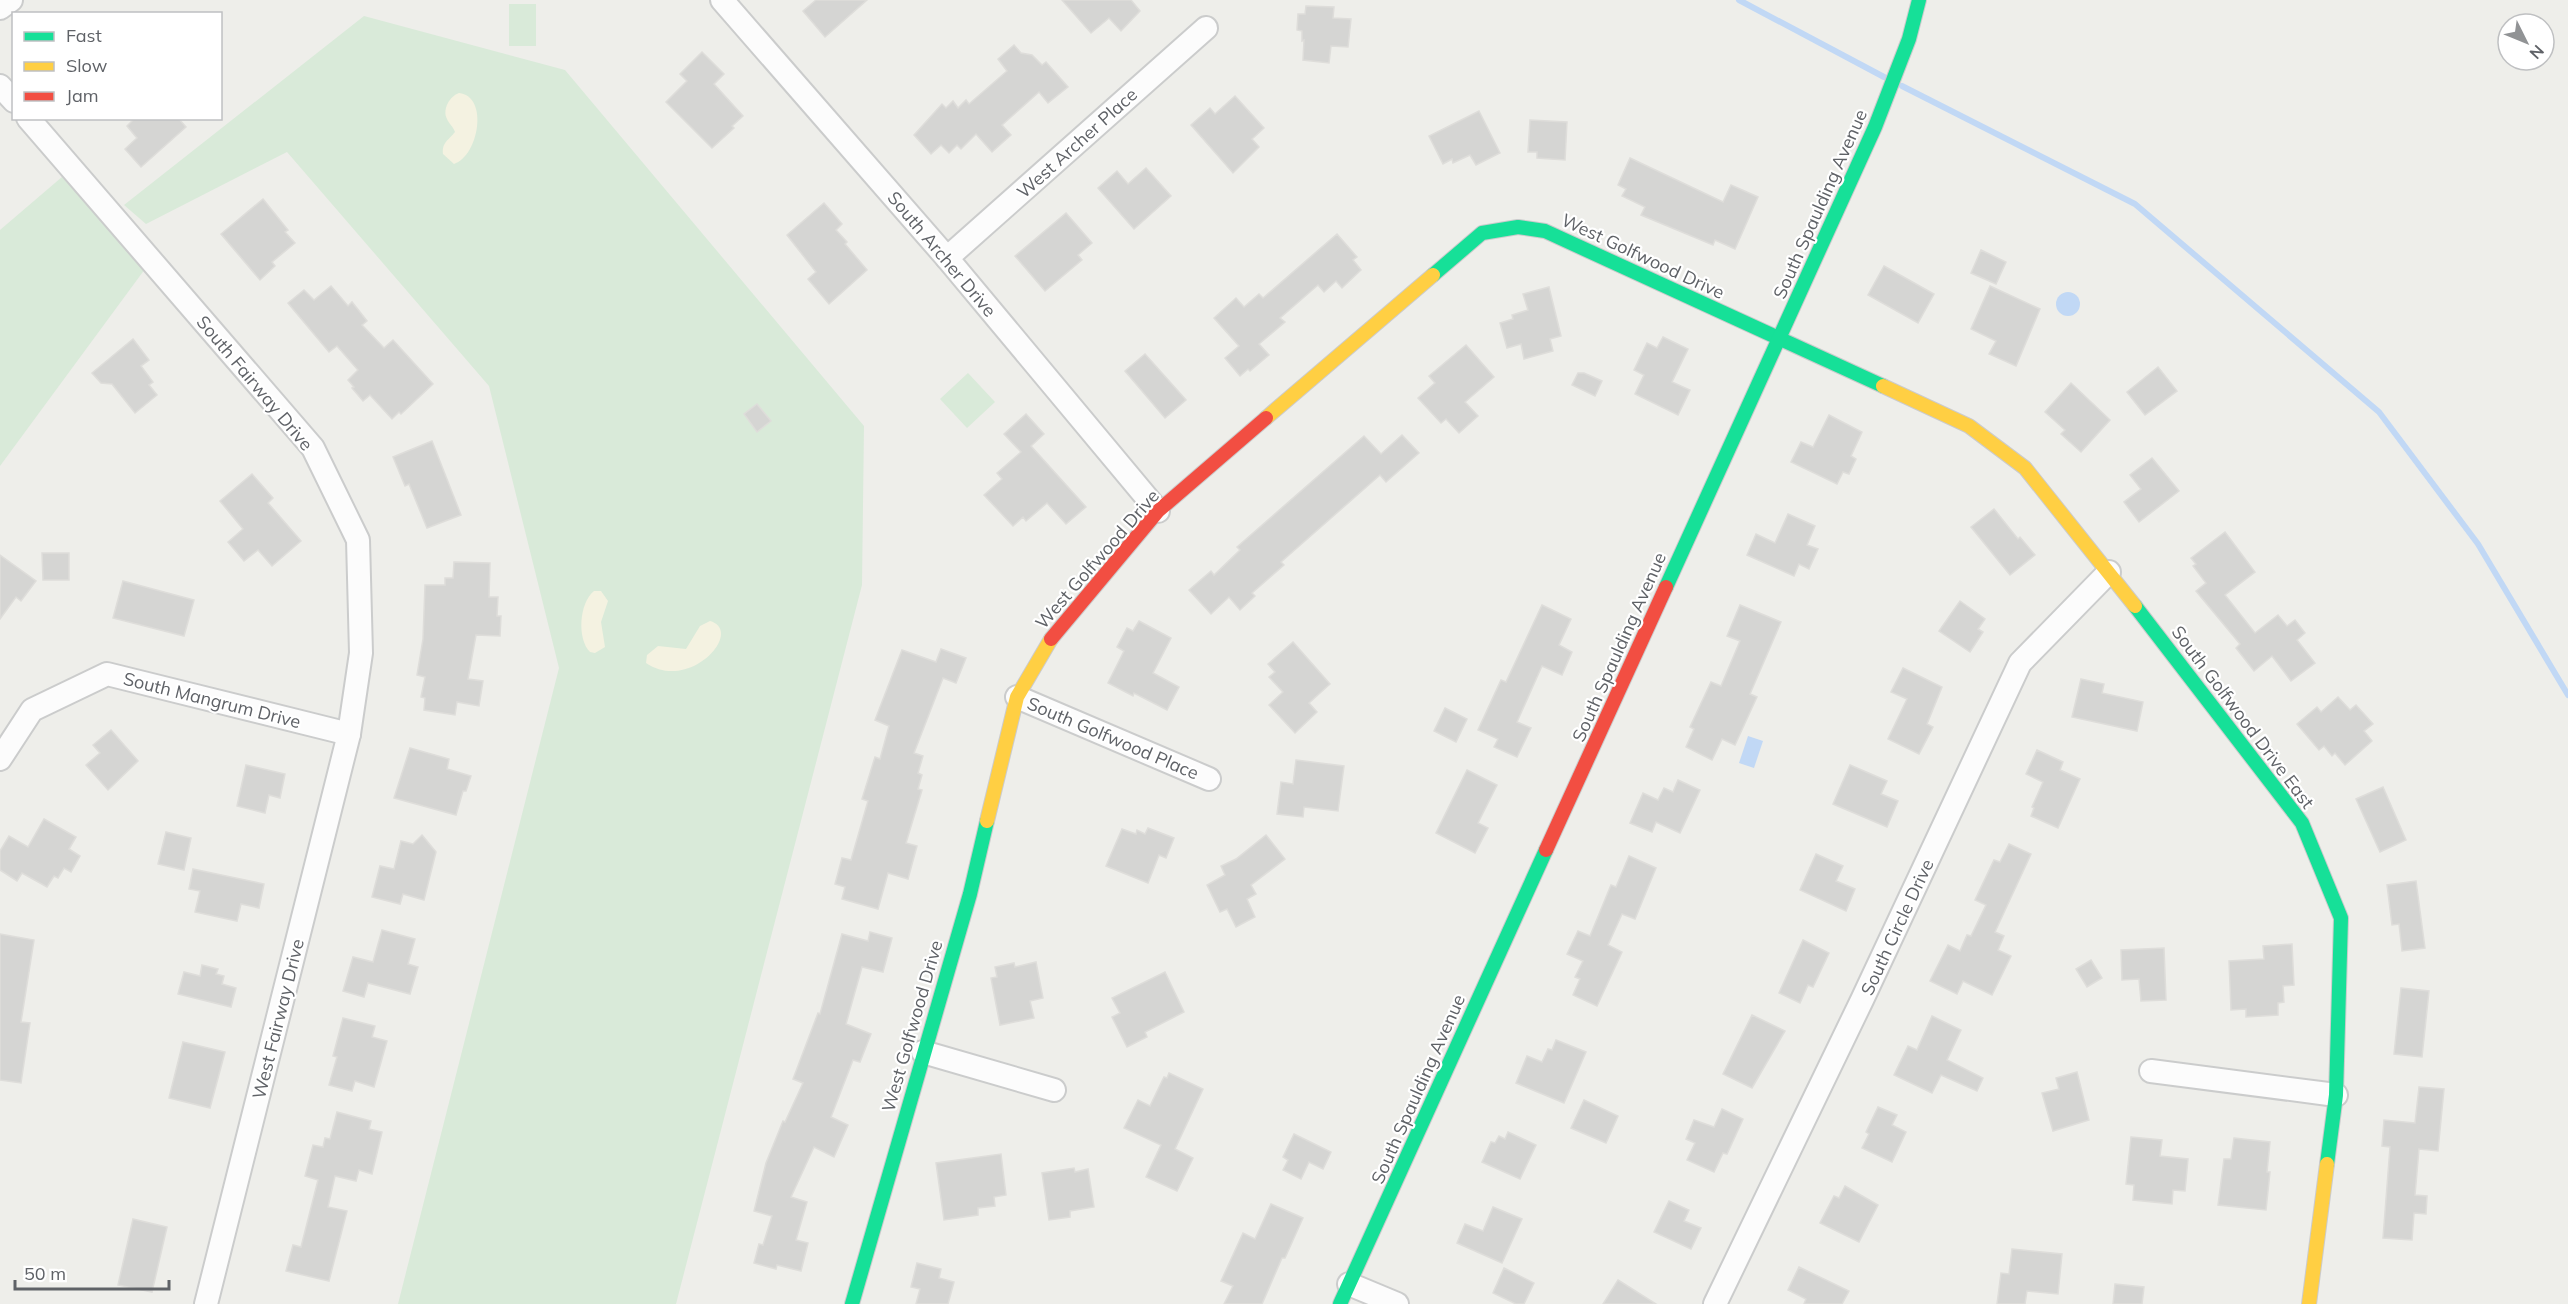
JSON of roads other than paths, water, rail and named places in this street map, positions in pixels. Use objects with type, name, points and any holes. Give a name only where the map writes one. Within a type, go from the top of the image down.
[{"type":"street","points":[[0,8],[11,0]]},
{"type":"street","name":"South Spaulding Avenue","points":[[1345,1294],[1875,127],[1909,39],[1918,0]]},
{"type":"street","name":"South Archer Drive","points":[[726,1],[947,258],[1158,511]]},
{"type":"street","name":"West Archer Place","points":[[947,258],[1206,28]]},
{"type":"street","points":[[0,86],[12,100]]},
{"type":"street","name":"South Fairway Drive","points":[[30,120],[313,448],[358,540],[361,653],[350,734]]},
{"type":"street","name":"West Golfwood Drive","points":[[852,1304],[970,894],[1017,697],[1054,633],[1158,511],[1482,233],[1518,227],[1545,231],[1779,339]]},
{"type":"street","name":"South Golfwood Drive East","points":[[1779,339],[1969,426],[2025,468],[2109,572],[2302,823],[2341,918],[2336,1095],[2309,1304]]},
{"type":"street","name":"South Circle Drive","points":[[1715,1304],[1862,1000],[2020,663],[2109,572]]},
{"type":"street","name":"South Mangrum Drive","points":[[0,759],[32,710],[107,674],[350,734]]},
{"type":"street","name":"South Golfwood Place","points":[[1017,697],[1209,779]]},
{"type":"street","name":"West Fairway Drive","points":[[206,1304],[350,734]]},
{"type":"street","points":[[923,1052],[1054,1090]]},
{"type":"street","points":[[2151,1071],[2336,1095]]},
{"type":"street","points":[[1345,1294],[1397,1304]]},
{"type":"water","points":[[2068,292],[2077,295],[2080,304],[2077,313],[2068,316],[2059,313],[2056,304],[2059,295]]},
{"type":"water","points":[[1748,736],[1763,741],[1754,768],[1739,763]]},
{"type":"waterway","points":[[1739,0],[1884,77]]},
{"type":"waterway","points":[[1902,86],[2135,204],[2379,412],[2478,544],[2568,695]]}]
